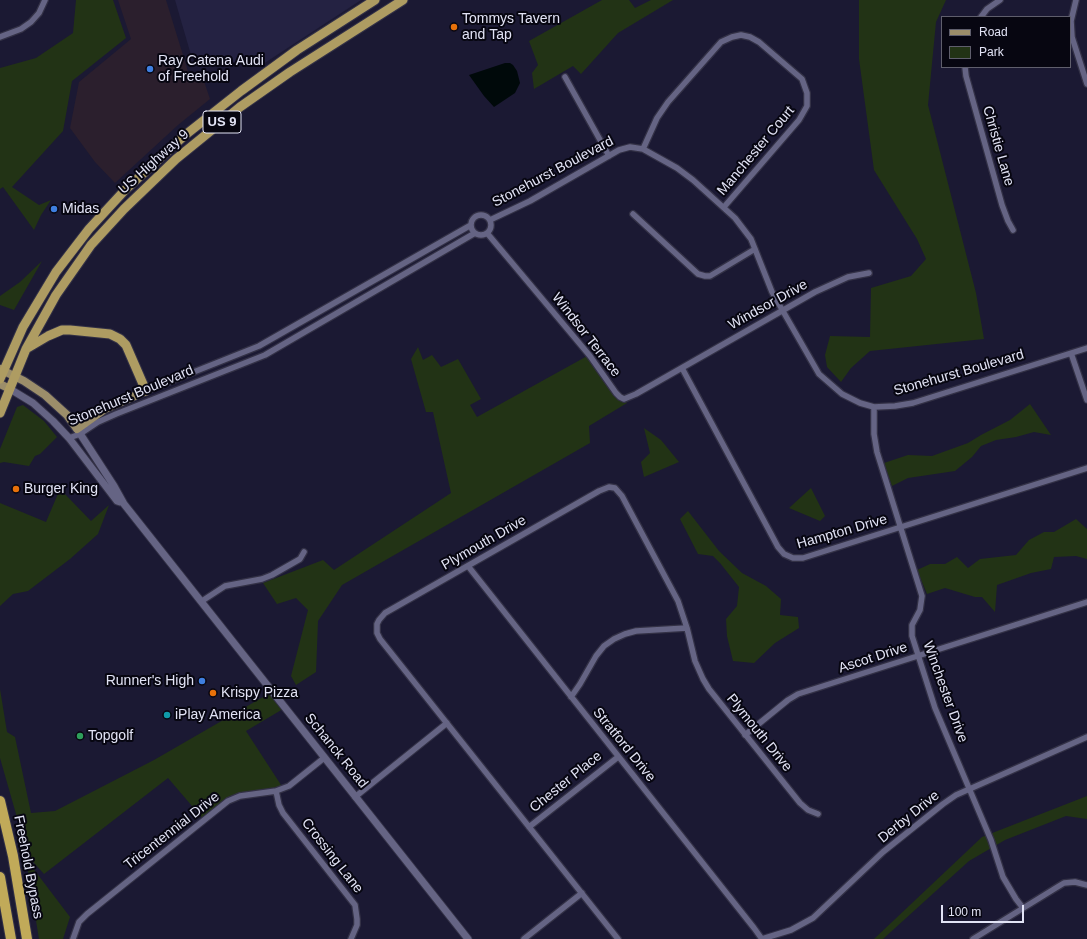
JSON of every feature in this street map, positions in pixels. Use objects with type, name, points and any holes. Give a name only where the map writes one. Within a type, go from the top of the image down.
[{"type":"highway","name":"US Highway 9","points":[[1,373],[24,327],[56,272],[88,229],[125,190],[184,136],[236,95],[297,50],[375,0]]},
{"type":"highway","name":"US Highway 9","points":[[0,413],[26,349],[56,295],[91,245],[124,209],[166,168],[205,134],[270,86],[403,0]]},
{"type":"highway","points":[[26,349],[48,336],[62,330],[110,334],[120,339],[126,345],[146,391]]},
{"type":"highway","name":"Freehold Bypass","points":[[0,800],[14,863],[27,939]]},
{"type":"highway","name":"Freehold Bypass","points":[[0,877],[11,939]]},
{"type":"main road","name":"Schanck Road","points":[[1,373],[14,376],[32,386],[56,404],[67,415],[78,432]]},
{"type":"main road","points":[[0,384],[10,389]]},
{"type":"main road","name":"Stonehurst Boulevard","points":[[78,432],[104,409],[146,391]]},
{"type":"street","points":[[0,37],[20,29],[31,22],[39,12],[45,0]]},
{"type":"street","points":[[983,16],[987,10],[1000,0]]},
{"type":"street","points":[[1076,0],[1072,13],[1072,37],[1087,84]]},
{"type":"street","name":"Manchester Court","points":[[643,150],[657,118],[668,102],[721,42],[732,37],[741,36],[750,37],[759,42],[802,79],[807,94],[807,106],[799,120],[724,207]]},
{"type":"street","name":"Christie Lane","points":[[965,68],[966,76],[1002,205],[1008,221],[1014,230]]},
{"type":"street","points":[[565,78],[609,156]]},
{"type":"street","name":"Stonehurst Boulevard","points":[[490,220],[530,201],[619,150],[630,147],[643,150],[677,168],[703,188],[724,207],[744,229],[751,239],[767,281],[782,310],[822,378],[848,398],[874,407],[895,406],[912,403],[1087,348]]},
{"type":"street","points":[[633,214],[698,274],[710,276],[755,250]]},
{"type":"street","name":"Stonehurst Boulevard","points":[[146,391],[259,346],[471,225],[473,219],[479,215],[486,215],[490,220],[491,229],[487,233]]},
{"type":"street","points":[[471,225],[475,233],[481,235],[487,233]]},
{"type":"street","name":"Stonehurst Boulevard","points":[[68,438],[116,414],[265,355],[475,233]]},
{"type":"street","name":"Windsor Terrace","points":[[487,233],[565,325],[620,397],[626,399],[682,368]]},
{"type":"street","name":"Windsor Drive","points":[[682,368],[815,292],[848,277],[869,273]]},
{"type":"street","points":[[304,321],[309,330]]},
{"type":"street","points":[[1071,353],[1087,400]]},
{"type":"street","name":"Hampton Drive","points":[[682,368],[778,547],[784,554],[793,558],[803,558],[1087,468]]},
{"type":"street","points":[[183,377],[186,387]]},
{"type":"street","name":"Schanck Road","points":[[10,389],[25,397],[53,421],[117,501],[124,504]]},
{"type":"street","points":[[146,391],[160,397]]},
{"type":"street","name":"Winchester Drive","points":[[874,407],[874,434],[877,452],[922,596],[922,606],[914,620],[912,636],[935,708],[991,840],[1003,876],[1023,908]]},
{"type":"street","name":"Schanck Road","points":[[78,432],[114,486],[124,504],[468,939]]},
{"type":"street","name":"Plymouth Drive","points":[[618,939],[380,639],[377,633],[377,624],[385,613],[599,491],[612,487],[615,488],[622,496],[674,592],[683,612],[695,661],[702,679],[800,803],[808,810],[818,814]]},
{"type":"street","points":[[202,601],[225,586],[262,579],[272,575],[300,559],[304,552]]},
{"type":"street","name":"Stratford Drive","points":[[468,566],[762,939]]},
{"type":"street","name":"Ascot Drive","points":[[746,735],[788,700],[798,694],[1087,602]]},
{"type":"street","points":[[571,697],[596,656],[604,646],[614,639],[636,631],[687,628]]},
{"type":"street","points":[[355,796],[446,723]]},
{"type":"street","name":"Derby Drive","points":[[762,939],[791,930],[813,918],[889,848],[942,804],[956,795],[1087,737]]},
{"type":"street","name":"Chester Place","points":[[529,827],[618,756]]},
{"type":"street","name":"Tricentennial Drive","points":[[73,939],[79,922],[87,914],[228,801],[240,796],[276,791],[289,786],[324,758]]},
{"type":"street","name":"Crossing Lane","points":[[276,791],[282,813],[354,905],[358,919],[351,939]]},
{"type":"street","points":[[973,939],[1064,884],[1075,882],[1087,885]]},
{"type":"street","points":[[524,939],[582,893]]},
{"type":"shaded area","points":[[118,0],[166,0],[191,81],[203,78],[210,99],[178,125],[115,183],[95,162],[70,128],[79,82],[131,39]]},
{"type":"shaded area","points":[[175,0],[361,0],[260,66],[191,55]]},
{"type":"shaded area","points":[[505,63],[510,63],[513,65],[517,71],[520,83],[515,93],[494,107],[469,75]]},
{"type":"green space","points":[[76,0],[113,0],[126,38],[72,81],[63,131],[12,187],[39,205],[51,200],[41,215],[34,230],[3,187],[0,189],[0,68],[36,58],[73,33]]},
{"type":"green space","points":[[602,0],[629,0],[635,8],[651,0],[673,0],[618,33],[581,74],[573,66],[534,89],[532,73],[538,65],[529,41]]},
{"type":"green space","points":[[859,0],[946,0],[936,22],[928,105],[976,293],[984,339],[870,351],[851,368],[841,382],[827,367],[825,355],[830,336],[870,337],[871,288],[911,276],[926,259],[917,239],[874,170],[859,59]]},
{"type":"green space","points":[[42,261],[14,310],[0,305],[0,296],[20,282]]},
{"type":"green space","points":[[418,347],[423,360],[432,355],[441,367],[458,359],[481,399],[470,405],[477,417],[589,355],[627,403],[589,426],[590,443],[342,585],[318,621],[316,672],[296,685],[291,676],[308,610],[296,598],[277,604],[263,583],[323,560],[334,570],[451,493],[433,412],[426,412],[411,359]]},
{"type":"green space","points":[[1030,404],[1051,435],[1034,432],[996,440],[981,446],[972,457],[955,471],[908,478],[892,486],[884,463],[908,455],[932,456],[968,443],[1010,420]]},
{"type":"green space","points":[[23,405],[44,421],[57,437],[40,454],[35,456],[29,466],[4,462],[0,463],[0,449],[17,407]]},
{"type":"green space","points":[[644,428],[661,440],[679,462],[644,477],[641,462],[650,453]]},
{"type":"green space","points":[[811,488],[825,516],[820,521],[789,508]]},
{"type":"green space","points":[[60,489],[91,521],[109,505],[98,534],[70,559],[28,591],[13,594],[0,606],[0,503],[46,522]]},
{"type":"green space","points":[[688,511],[719,551],[742,573],[766,586],[781,599],[780,615],[798,617],[799,628],[775,643],[754,663],[733,661],[727,636],[726,619],[737,606],[739,587],[713,556],[698,554],[680,519]]},
{"type":"green space","points":[[1076,519],[1087,529],[1087,559],[1076,556],[1054,557],[1051,569],[1031,573],[997,585],[995,612],[982,597],[975,597],[945,588],[927,594],[917,570],[930,564],[945,564],[957,557],[968,568],[980,559],[1016,555],[1029,540],[1044,532],[1054,532]]},
{"type":"green space","points":[[0,689],[7,732],[15,737],[31,813],[55,811],[154,760],[270,693],[283,709],[246,731],[283,788],[235,798],[204,820],[168,778],[44,874],[25,853],[16,814],[0,758]]},
{"type":"green space","points":[[1087,796],[1087,819],[1066,816],[1005,840],[969,861],[883,939],[874,939],[982,837]]},
{"type":"green space","points":[[26,859],[70,917],[63,939],[39,939]]},
{"type":"place","name":"Tommys Tavern and Tap","points":[[454,27]]},
{"type":"place","name":"Ray Catena Audi of Freehold","points":[[150,69]]},
{"type":"place","name":"Midas","points":[[54,209]]},
{"type":"place","name":"Burger King","points":[[16,489]]},
{"type":"place","name":"Runner's High","points":[[202,681]]},
{"type":"place","name":"Krispy Pizza","points":[[213,693]]},
{"type":"place","name":"iPlay America","points":[[167,715]]},
{"type":"place","name":"Topgolf","points":[[80,736]]}]
